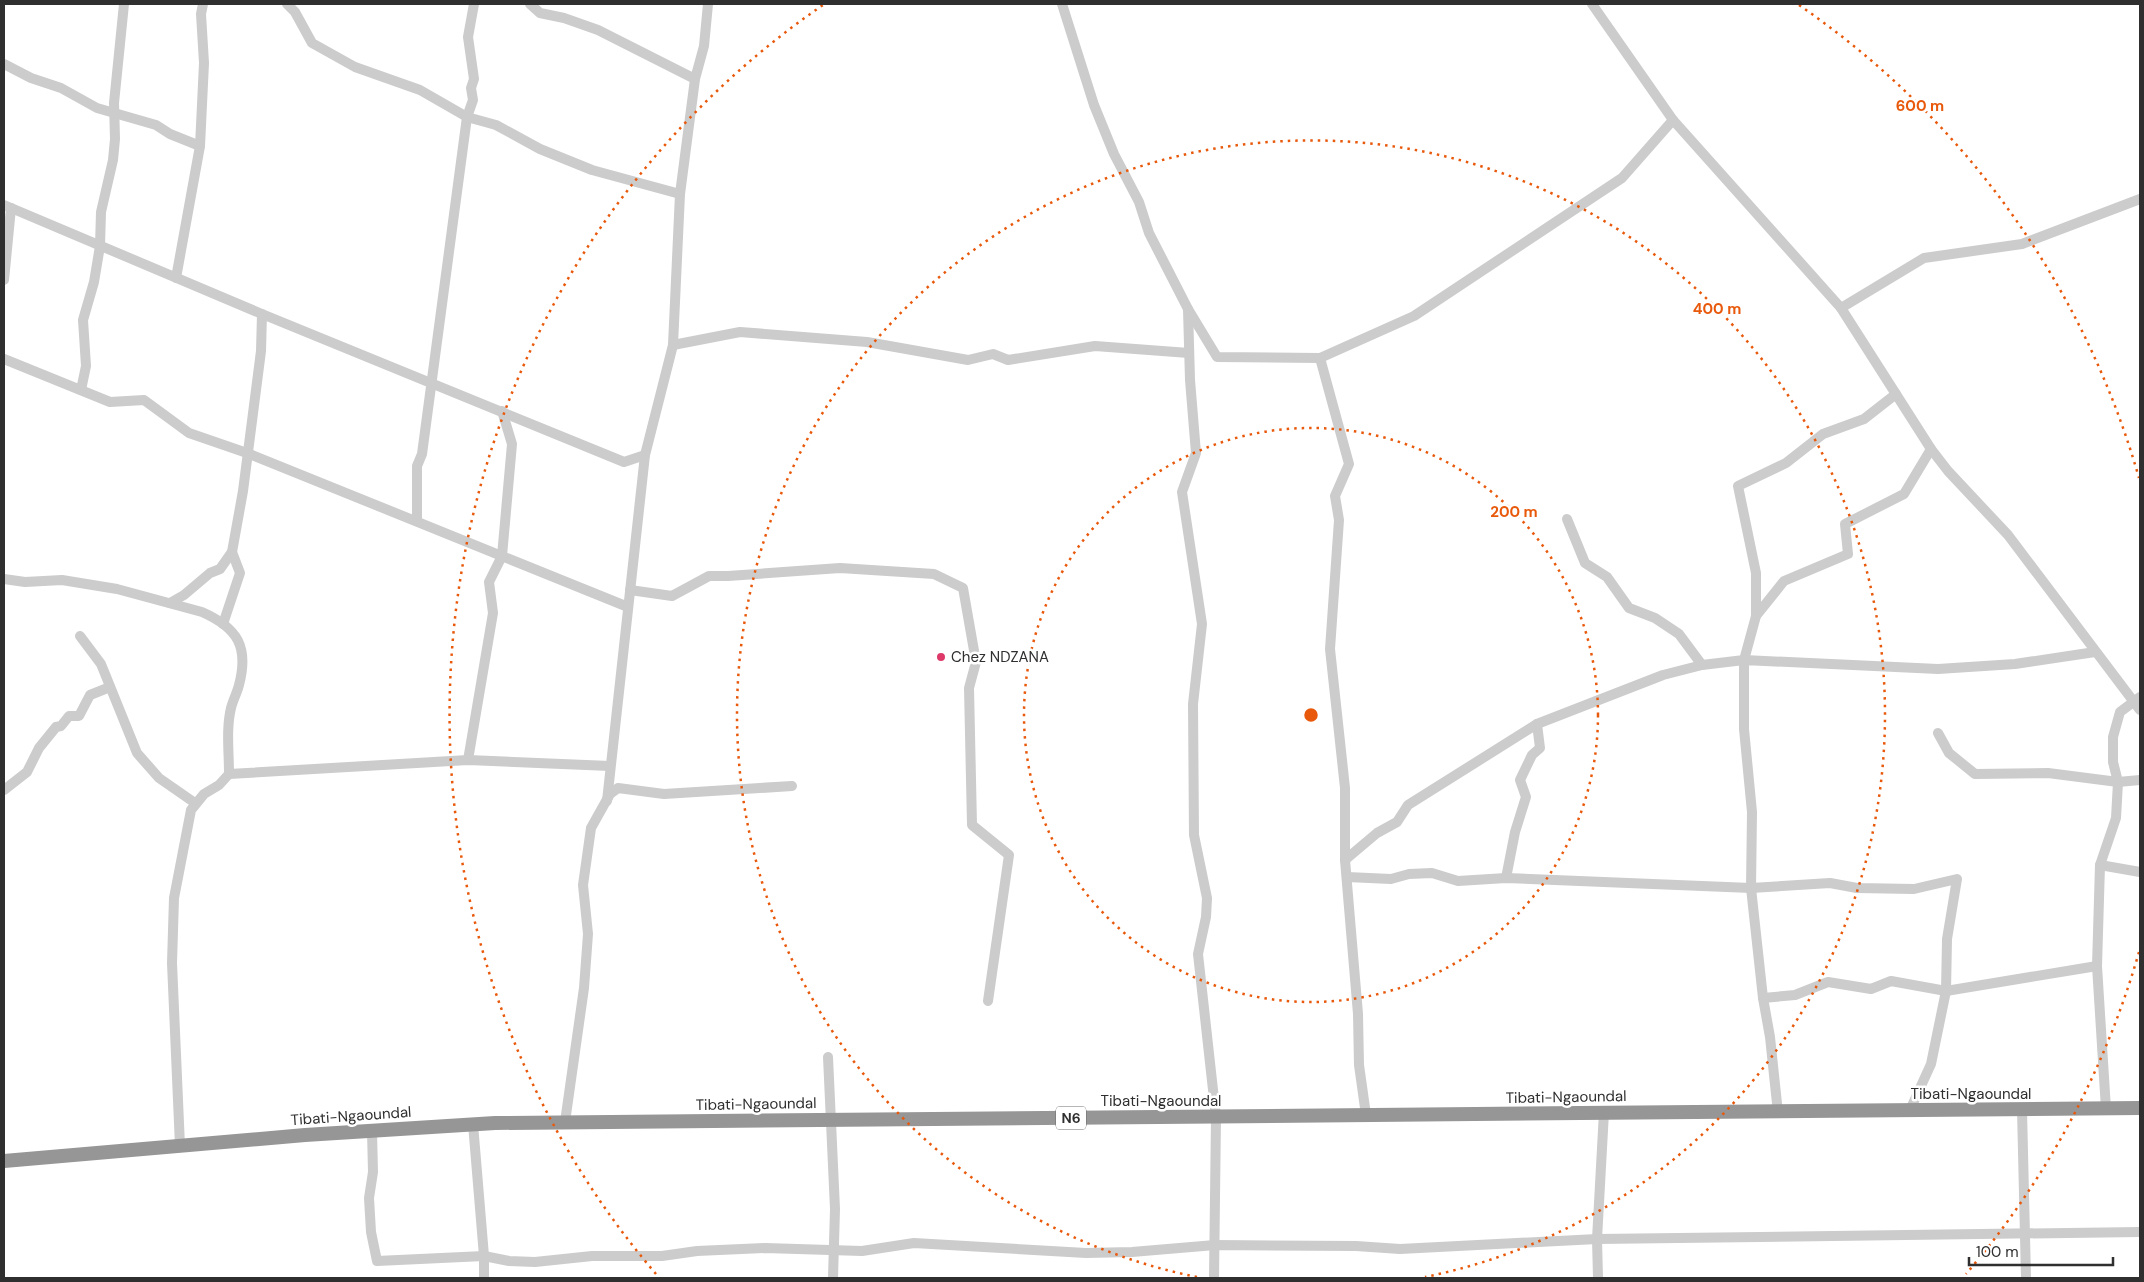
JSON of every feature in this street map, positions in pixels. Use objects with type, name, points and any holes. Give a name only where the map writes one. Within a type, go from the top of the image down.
[{"type":"highway","name":"Tibati-Ngaoundal","points":[[4,1161],[473,1124],[830,1119],[1532,1115],[1604,1112],[1778,1113],[2140,1108]]},
{"type":"street","points":[[81,390],[86,366],[84,320],[94,282],[100,246],[102,212],[113,160],[115,139],[114,112],[124,4]]},
{"type":"street","points":[[176,278],[200,146],[204,63],[201,14],[203,4]]},
{"type":"street","points":[[287,4],[295,12],[312,43],[355,67],[420,90],[467,117],[496,125],[540,149],[592,170],[680,194]]},
{"type":"street","points":[[417,521],[417,466],[422,454],[467,117],[473,100],[472,88],[474,79],[468,37],[474,4]]},
{"type":"street","points":[[530,4],[540,13],[564,18],[598,30],[695,79]]},
{"type":"street","points":[[607,801],[645,455],[673,345],[680,194],[695,79],[704,46],[708,4]]},
{"type":"street","points":[[1062,4],[1097,114],[1114,154],[1139,202],[1149,233],[1188,309],[1218,357],[1320,358],[1414,316],[1622,178],[1673,120]]},
{"type":"street","points":[[1592,4],[1673,120],[1841,308],[1931,449],[1948,471],[2008,535],[2095,652],[2138,703],[2120,712],[2113,737],[2113,762],[2118,782],[2116,818],[2100,864],[2097,966],[2106,1109]]},
{"type":"street","points":[[4,64],[30,78],[61,88],[97,108],[156,125],[170,134],[200,146]]},
{"type":"street","points":[[1841,308],[1924,258],[2022,244],[2140,200]]},
{"type":"street","points":[[4,280],[7,206],[262,314],[624,462],[645,455]]},
{"type":"street","points":[[1188,309],[1196,453],[1182,492],[1202,624],[1193,704],[1194,835],[1207,898],[1206,917],[1199,946],[1198,960],[1216,1116],[1214,1278]]},
{"type":"street","points":[[170,603],[184,595],[210,573],[220,569],[232,552],[243,491],[261,351],[262,314]]},
{"type":"street","points":[[673,345],[740,332],[874,343],[968,360],[993,354],[1008,360],[1095,346],[1189,353]]},
{"type":"street","points":[[1320,358],[1349,464],[1335,496],[1339,520],[1330,649],[1345,788],[1345,860],[1358,1014],[1359,1065],[1366,1115]]},
{"type":"street","points":[[4,359],[110,402],[144,400],[189,433],[247,453],[628,607]]},
{"type":"street","points":[[1778,1113],[1751,888],[1752,812],[1744,729],[1744,660],[1756,616],[1756,573],[1738,486],[1786,463],[1823,434],[1864,419],[1896,394]]},
{"type":"street","points":[[468,760],[493,613],[489,582],[502,556],[512,444],[502,411]]},
{"type":"street","points":[[1756,616],[1784,581],[1848,554],[1844,524],[1904,494],[1931,449]]},
{"type":"street","points":[[1567,519],[1585,563],[1607,577],[1629,608],[1655,618],[1679,634],[1702,665]]},
{"type":"street","points":[[223,624],[240,573],[232,552]]},
{"type":"street","points":[[630,590],[672,596],[709,576],[840,568],[934,574],[963,588],[976,662],[969,688],[972,825],[1009,855],[988,1001]]},
{"type":"street","points":[[4,579],[24,582],[62,580],[117,589],[202,612],[235,633],[242,648],[239,684],[231,707],[228,726],[229,774],[219,785],[204,794],[195,803],[188,821],[174,898],[172,963],[180,1146]]},
{"type":"street","points":[[80,636],[101,664],[137,753],[159,778],[195,803]]},
{"type":"street","points":[[1345,860],[1377,833],[1397,822],[1408,805],[1537,724],[1663,675],[1702,665],[1744,660],[1938,669],[2015,664],[2095,652]]},
{"type":"street","points":[[4,790],[27,772],[39,748],[56,727],[61,726],[68,716],[79,716],[90,695],[110,687]]},
{"type":"street","points":[[1506,878],[1515,832],[1526,796],[1520,780],[1532,755],[1540,748],[1537,724]]},
{"type":"street","points":[[1938,733],[1949,753],[1975,774],[2048,773],[2118,782],[2140,780]]},
{"type":"street","points":[[229,774],[468,760],[610,766]]},
{"type":"street","points":[[565,1122],[584,988],[588,934],[583,885],[591,828],[610,794],[618,788],[664,794],[792,786]]},
{"type":"street","points":[[2100,864],[2140,872]]},
{"type":"street","points":[[1347,877],[1391,879],[1409,874],[1432,874],[1458,881],[1506,878],[1751,888],[1830,883],[1857,888],[1914,889],[1957,879],[1947,939],[1946,991],[1931,1064],[1910,1110]]},
{"type":"street","points":[[1763,998],[1795,995],[1828,982],[1871,989],[1891,981],[1946,991],[2097,966]]},
{"type":"street","points":[[828,1057],[835,1250],[834,1278]]},
{"type":"street","points":[[2022,1110],[2026,1278]]},
{"type":"street","points":[[1598,1278],[1597,1238],[1604,1112]]},
{"type":"street","points":[[473,1124],[484,1256],[484,1278]]},
{"type":"street","points":[[372,1131],[373,1172],[369,1198],[371,1232],[377,1261],[484,1256],[508,1261],[535,1262],[592,1256],[662,1256],[697,1251],[765,1248],[870,1251],[901,1244],[920,1243],[1086,1253],[1132,1252],[1215,1245],[1356,1246],[1409,1249],[1597,1238],[2140,1232]]},
{"type":"place","name":"Chez NDZANA","points":[[941,657]]}]
